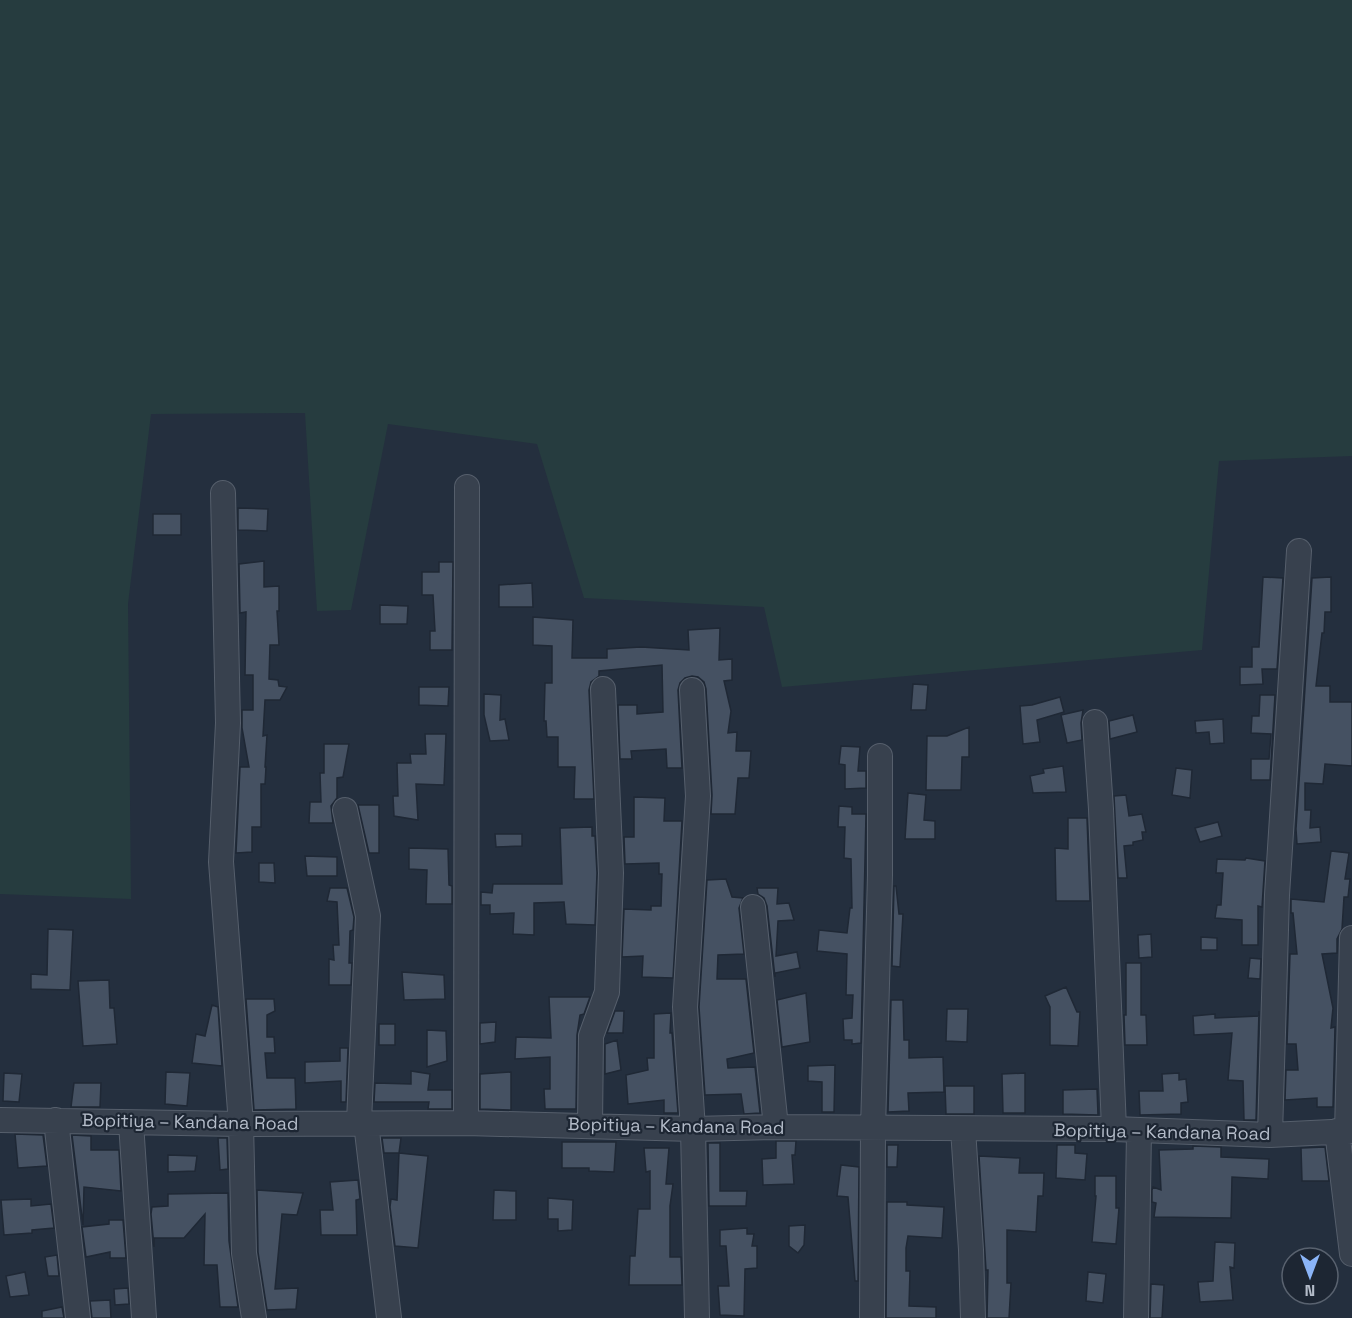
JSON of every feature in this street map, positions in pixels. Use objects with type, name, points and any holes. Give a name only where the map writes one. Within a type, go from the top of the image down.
[{"type":"street","points":[[465,1123],[467,487]]},
{"type":"street","points":[[223,493],[228,723],[221,861],[241,1124],[244,1253],[254,1318]]},
{"type":"street","points":[[1270,1134],[1277,895],[1299,551]]},
{"type":"street","points":[[590,1126],[591,1036],[607,992],[610,885],[603,688]]},
{"type":"street","points":[[692,690],[698,795],[685,1006],[693,1129],[697,1318]]},
{"type":"street","points":[[1095,722],[1101,808],[1114,1130]]},
{"type":"street","points":[[872,1318],[873,1129],[880,886],[880,756]]},
{"type":"street","points":[[345,810],[368,916],[362,1123],[389,1318]]},
{"type":"street","points":[[753,907],[776,1127]]},
{"type":"street","points":[[1352,938],[1345,1131],[1352,1254]]},
{"type":"street","name":"Bopitiya – Kandana Road","points":[[0,1120],[241,1124],[465,1123],[693,1129],[776,1127],[1114,1130],[1270,1134],[1345,1131]]},
{"type":"street","points":[[56,1120],[78,1318]]},
{"type":"street","points":[[131,1123],[144,1318]]},
{"type":"street","points":[[963,1129],[973,1318]]},
{"type":"street","points":[[1136,1318],[1139,1131]]},
{"type":"green space","points":[[0,0],[1352,0],[1352,456],[1219,461],[1202,650],[782,687],[764,607],[584,598],[537,444],[388,424],[351,610],[317,611],[305,413],[151,414],[128,604],[131,899],[0,894]]},
{"type":"building","points":[[238,508],[268,509],[267,531],[238,530]]},
{"type":"building","points":[[153,514],[181,514],[181,535],[153,535]]},
{"type":"building","points":[[264,561],[264,587],[279,586],[279,611],[277,611],[279,645],[270,645],[269,679],[278,680],[279,686],[287,687],[280,700],[265,700],[263,736],[267,735],[266,767],[265,784],[261,784],[261,827],[252,827],[252,852],[236,853],[240,767],[249,767],[242,728],[242,710],[253,710],[253,675],[245,675],[246,612],[240,613],[239,564]]},
{"type":"building","points":[[439,562],[453,562],[452,650],[430,650],[430,631],[435,631],[433,595],[422,595],[422,572],[439,572]]},
{"type":"building","points":[[1263,577],[1283,578],[1277,669],[1262,669],[1263,684],[1240,685],[1240,667],[1252,667],[1252,647],[1259,647]]},
{"type":"building","points":[[1331,577],[1331,612],[1325,612],[1316,686],[1330,686],[1330,702],[1352,702],[1352,766],[1325,764],[1323,784],[1305,783],[1305,810],[1311,810],[1310,828],[1320,827],[1321,842],[1297,844],[1296,829],[1312,578]]},
{"type":"building","points":[[532,583],[533,607],[499,607],[499,585]]},
{"type":"building","points":[[380,605],[408,606],[407,624],[380,624]]},
{"type":"building","points":[[533,617],[573,620],[572,658],[607,658],[607,649],[641,647],[689,650],[688,630],[720,628],[719,660],[732,659],[732,680],[724,681],[731,711],[728,733],[737,732],[736,751],[751,751],[749,778],[738,778],[735,814],[711,814],[706,689],[704,682],[698,677],[685,678],[678,690],[682,768],[667,768],[666,749],[631,751],[632,759],[620,759],[618,705],[637,705],[637,714],[663,712],[662,665],[599,671],[599,676],[591,682],[589,690],[594,799],[574,799],[575,767],[558,767],[558,737],[547,737],[546,721],[544,721],[545,683],[552,683],[552,646],[533,645]]},
{"type":"building","points":[[913,684],[928,685],[926,710],[911,710]]},
{"type":"building","points":[[419,687],[449,687],[448,706],[419,705]]},
{"type":"building","points":[[484,694],[501,695],[500,720],[505,719],[509,740],[490,741],[484,715]]},
{"type":"building","points":[[1260,695],[1275,695],[1270,780],[1251,780],[1251,759],[1269,759],[1271,734],[1251,733],[1252,716],[1259,716]]},
{"type":"building","points":[[1060,697],[1064,712],[1037,720],[1040,742],[1023,744],[1020,706]]},
{"type":"building","points":[[1083,710],[1082,740],[1067,743],[1061,715]]},
{"type":"building","points":[[1133,715],[1137,732],[1110,739],[1109,721]]},
{"type":"building","points":[[1223,719],[1224,743],[1210,744],[1209,732],[1196,733],[1195,721]]},
{"type":"building","points":[[969,727],[969,757],[962,757],[961,790],[926,790],[927,736],[947,736]]},
{"type":"building","points":[[425,734],[446,734],[444,785],[416,784],[418,820],[394,816],[393,796],[398,796],[397,763],[411,763],[410,754],[426,754]]},
{"type":"building","points":[[324,744],[349,744],[343,777],[337,778],[337,798],[331,806],[333,823],[309,823],[310,802],[321,802],[320,773],[324,773]]},
{"type":"building","points":[[841,746],[860,747],[858,771],[866,771],[866,788],[845,789],[845,765],[839,764]]},
{"type":"building","points":[[1063,766],[1066,792],[1033,793],[1030,776],[1044,773],[1043,769]]},
{"type":"building","points":[[1176,768],[1192,770],[1190,798],[1172,795]]},
{"type":"building","points":[[908,793],[926,795],[924,820],[935,821],[935,839],[905,839]]},
{"type":"building","points":[[1126,795],[1129,816],[1142,814],[1146,832],[1142,832],[1143,840],[1124,846],[1127,878],[1118,878],[1114,796]]},
{"type":"building","points":[[634,797],[665,798],[664,821],[682,821],[673,978],[642,977],[643,956],[622,957],[624,909],[651,910],[651,906],[661,906],[662,874],[659,874],[659,863],[625,864],[624,837],[634,837]]},
{"type":"building","points":[[358,805],[379,805],[379,853],[369,853]]},
{"type":"building","points":[[839,806],[852,807],[852,814],[866,814],[861,1043],[852,1044],[852,1040],[844,1040],[843,1019],[852,1018],[853,995],[846,995],[847,954],[817,951],[819,930],[847,933],[850,908],[852,908],[851,859],[844,858],[845,827],[838,827]]},
{"type":"building","points":[[1068,818],[1087,818],[1090,901],[1056,901],[1055,848],[1068,849]]},
{"type":"building","points":[[1218,822],[1222,836],[1200,842],[1195,828]]},
{"type":"building","points":[[592,827],[592,836],[595,836],[597,873],[595,925],[566,924],[564,902],[534,903],[534,935],[513,934],[514,913],[490,914],[490,905],[481,905],[481,892],[492,893],[493,884],[562,884],[560,828]]},
{"type":"building","points":[[495,834],[522,834],[522,846],[496,847]]},
{"type":"building","points":[[409,848],[448,849],[452,904],[426,904],[427,870],[409,869]]},
{"type":"building","points":[[1331,851],[1349,853],[1345,879],[1350,879],[1348,897],[1344,897],[1342,929],[1337,939],[1337,953],[1322,954],[1333,1008],[1331,1028],[1335,1027],[1333,1107],[1317,1107],[1317,1098],[1285,1100],[1286,1070],[1298,1070],[1296,1044],[1287,1044],[1290,954],[1297,954],[1291,899],[1324,902]]},
{"type":"building","points":[[305,856],[337,857],[337,876],[307,876]]},
{"type":"building","points":[[1246,858],[1265,861],[1262,907],[1258,906],[1258,945],[1242,945],[1242,920],[1215,918],[1217,905],[1221,905],[1223,873],[1216,873],[1217,859],[1245,860]]},
{"type":"building","points":[[259,863],[274,863],[275,883],[259,882]]},
{"type":"building","points":[[726,879],[732,897],[743,898],[739,908],[744,954],[718,955],[717,979],[746,979],[754,1053],[727,1059],[728,1068],[755,1067],[760,1113],[744,1114],[741,1094],[705,1095],[699,1007],[707,880]]},
{"type":"building","points":[[894,886],[896,886],[899,914],[903,914],[900,967],[892,966]]},
{"type":"building","points":[[330,888],[347,888],[354,917],[353,930],[350,931],[351,985],[329,985],[329,959],[334,960],[333,945],[339,945],[337,902],[327,901]]},
{"type":"building","points":[[757,888],[778,888],[777,904],[789,903],[794,920],[778,921],[776,956],[797,952],[800,968],[775,973],[775,977],[767,906],[764,898],[758,894]]},
{"type":"building","points":[[48,929],[73,930],[70,990],[31,989],[31,974],[47,975]]},
{"type":"building","points":[[1151,934],[1152,957],[1139,958],[1138,935]]},
{"type":"building","points":[[1201,937],[1217,938],[1217,950],[1201,950]]},
{"type":"building","points":[[1250,958],[1261,959],[1260,979],[1248,978]]},
{"type":"building","points":[[1126,963],[1141,963],[1141,1015],[1146,1015],[1147,1045],[1125,1045]]},
{"type":"building","points":[[402,972],[444,975],[445,999],[404,1000]]},
{"type":"building","points":[[109,980],[110,1008],[114,1008],[117,1044],[83,1046],[78,981]]},
{"type":"building","points":[[1066,987],[1077,1012],[1080,1012],[1078,1046],[1050,1045],[1050,1007],[1045,996]]},
{"type":"building","points":[[806,993],[810,1042],[782,1047],[777,1000]]},
{"type":"building","points":[[549,997],[590,997],[584,1014],[580,1015],[577,1035],[576,1109],[545,1109],[544,1089],[550,1089],[550,1057],[515,1059],[516,1037],[551,1038]]},
{"type":"building","points":[[246,999],[274,999],[275,1011],[267,1015],[267,1037],[274,1037],[275,1053],[265,1053],[267,1078],[295,1078],[296,1109],[254,1110]]},
{"type":"building","points":[[891,1000],[903,1000],[904,1040],[909,1040],[909,1058],[943,1057],[944,1092],[908,1093],[909,1111],[888,1112]]},
{"type":"building","points":[[212,1005],[218,1007],[222,1066],[192,1063],[196,1034],[205,1036]]},
{"type":"building","points":[[947,1009],[968,1009],[967,1042],[946,1041]]},
{"type":"building","points":[[615,1011],[624,1011],[623,1033],[607,1033]]},
{"type":"building","points":[[671,1013],[670,1033],[672,1033],[678,1113],[664,1113],[664,1100],[628,1104],[626,1075],[648,1070],[647,1058],[654,1058],[654,1014]]},
{"type":"building","points":[[1215,1014],[1215,1018],[1259,1016],[1256,1120],[1244,1120],[1243,1081],[1228,1080],[1232,1033],[1194,1035],[1193,1016]]},
{"type":"building","points":[[496,1022],[495,1042],[480,1044],[480,1023]]},
{"type":"building","points":[[379,1024],[395,1024],[395,1045],[379,1045]]},
{"type":"building","points":[[427,1030],[446,1031],[447,1061],[427,1067]]},
{"type":"building","points":[[617,1040],[621,1070],[605,1074],[605,1044]]},
{"type":"building","points":[[340,1048],[348,1048],[346,1102],[341,1102],[341,1081],[305,1083],[305,1062],[340,1061]]},
{"type":"building","points":[[835,1065],[834,1112],[822,1112],[822,1082],[808,1081],[808,1066]]},
{"type":"building","points":[[411,1071],[430,1074],[428,1090],[452,1090],[452,1109],[428,1109],[429,1102],[374,1102],[375,1083],[411,1084]]},
{"type":"building","points":[[166,1072],[190,1073],[187,1106],[165,1104]]},
{"type":"building","points":[[511,1072],[511,1110],[480,1109],[480,1074]]},
{"type":"building","points":[[4,1073],[22,1074],[19,1102],[3,1101]]},
{"type":"building","points":[[1025,1073],[1025,1113],[1003,1113],[1002,1074]]},
{"type":"building","points":[[1179,1073],[1179,1080],[1186,1079],[1188,1102],[1181,1103],[1181,1114],[1140,1115],[1139,1091],[1163,1091],[1162,1074]]},
{"type":"building","points":[[74,1083],[101,1083],[100,1107],[71,1107]]},
{"type":"building","points":[[945,1086],[974,1086],[974,1114],[946,1114]]},
{"type":"building","points":[[1097,1089],[1098,1115],[1063,1114],[1063,1090]]},
{"type":"building","points":[[15,1134],[43,1135],[47,1166],[18,1168]]},
{"type":"building","points":[[72,1135],[91,1136],[91,1150],[119,1150],[121,1191],[84,1187],[83,1225]]},
{"type":"building","points":[[218,1138],[227,1138],[228,1169],[220,1170]]},
{"type":"building","points":[[382,1138],[401,1138],[399,1153],[384,1153]]},
{"type":"building","points":[[776,1141],[796,1141],[795,1155],[792,1155],[794,1184],[763,1185],[762,1159],[776,1158]]},
{"type":"building","points":[[562,1142],[616,1142],[614,1172],[589,1171],[589,1168],[562,1168]]},
{"type":"building","points":[[708,1143],[720,1143],[720,1191],[747,1191],[746,1206],[709,1206]]},
{"type":"building","points":[[887,1145],[898,1145],[897,1167],[887,1167]]},
{"type":"building","points":[[1057,1145],[1075,1145],[1075,1153],[1087,1154],[1085,1180],[1056,1178]]},
{"type":"building","points":[[1193,1146],[1221,1147],[1221,1157],[1269,1159],[1268,1179],[1232,1177],[1231,1218],[1154,1217],[1156,1203],[1152,1202],[1152,1190],[1153,1187],[1161,1190],[1159,1150],[1193,1149]]},
{"type":"building","points":[[1325,1147],[1329,1181],[1302,1181],[1301,1148]]},
{"type":"building","points":[[644,1148],[669,1148],[666,1184],[673,1184],[670,1206],[670,1257],[681,1257],[682,1285],[629,1285],[630,1256],[635,1256],[638,1209],[650,1209],[650,1171],[646,1172]]},
{"type":"building","points":[[399,1153],[428,1156],[418,1248],[395,1246],[390,1207],[391,1199],[397,1200]]},
{"type":"building","points":[[168,1155],[197,1156],[195,1171],[168,1172]]},
{"type":"building","points":[[979,1156],[1020,1158],[1019,1173],[1044,1173],[1043,1196],[1038,1196],[1036,1232],[1007,1230],[1007,1283],[1011,1283],[1009,1318],[987,1318],[988,1270],[986,1270]]},
{"type":"building","points":[[841,1165],[859,1167],[858,1281],[855,1281],[848,1197],[837,1196]]},
{"type":"building","points":[[1095,1176],[1116,1176],[1116,1208],[1119,1208],[1116,1244],[1092,1242],[1096,1196]]},
{"type":"building","points":[[358,1180],[360,1199],[356,1200],[357,1235],[321,1235],[320,1210],[333,1210],[330,1182]]},
{"type":"building","points":[[257,1190],[303,1193],[297,1215],[282,1214],[275,1289],[298,1288],[296,1309],[267,1310],[258,1252]]},
{"type":"building","points":[[494,1190],[516,1191],[516,1220],[493,1220]]},
{"type":"building","points":[[228,1193],[229,1241],[238,1307],[220,1307],[217,1265],[204,1265],[205,1214],[184,1238],[154,1238],[154,1247],[151,1214],[152,1207],[168,1206],[168,1194]]},
{"type":"building","points":[[548,1198],[573,1200],[572,1230],[558,1231],[558,1219],[548,1219]]},
{"type":"building","points":[[31,1199],[31,1206],[51,1204],[54,1228],[32,1230],[32,1233],[4,1235],[1,1200]]},
{"type":"building","points":[[887,1202],[944,1207],[942,1238],[908,1236],[906,1248],[906,1271],[910,1271],[909,1306],[936,1307],[936,1318],[886,1318]]},
{"type":"building","points":[[109,1220],[123,1220],[126,1258],[110,1258],[110,1252],[86,1257],[82,1227],[109,1224]]},
{"type":"building","points":[[805,1225],[804,1245],[798,1253],[789,1246],[789,1226]]},
{"type":"building","points":[[747,1228],[747,1234],[754,1234],[752,1246],[757,1246],[757,1268],[745,1269],[744,1316],[720,1315],[718,1286],[729,1286],[726,1246],[720,1246],[720,1230]]},
{"type":"building","points":[[1215,1242],[1235,1243],[1234,1268],[1230,1267],[1233,1300],[1200,1302],[1198,1282],[1213,1281]]},
{"type":"building","points":[[57,1255],[59,1276],[48,1276],[45,1257]]},
{"type":"building","points":[[25,1272],[29,1295],[10,1297],[6,1276]]},
{"type":"building","points":[[1088,1272],[1106,1274],[1103,1303],[1086,1301]]},
{"type":"building","points":[[1151,1284],[1164,1285],[1162,1318],[1150,1318]]},
{"type":"building","points":[[128,1288],[129,1304],[115,1305],[114,1289]]},
{"type":"building","points":[[110,1300],[111,1318],[92,1318],[90,1301]]},
{"type":"building","points":[[62,1307],[64,1318],[42,1318],[42,1311]]}]
